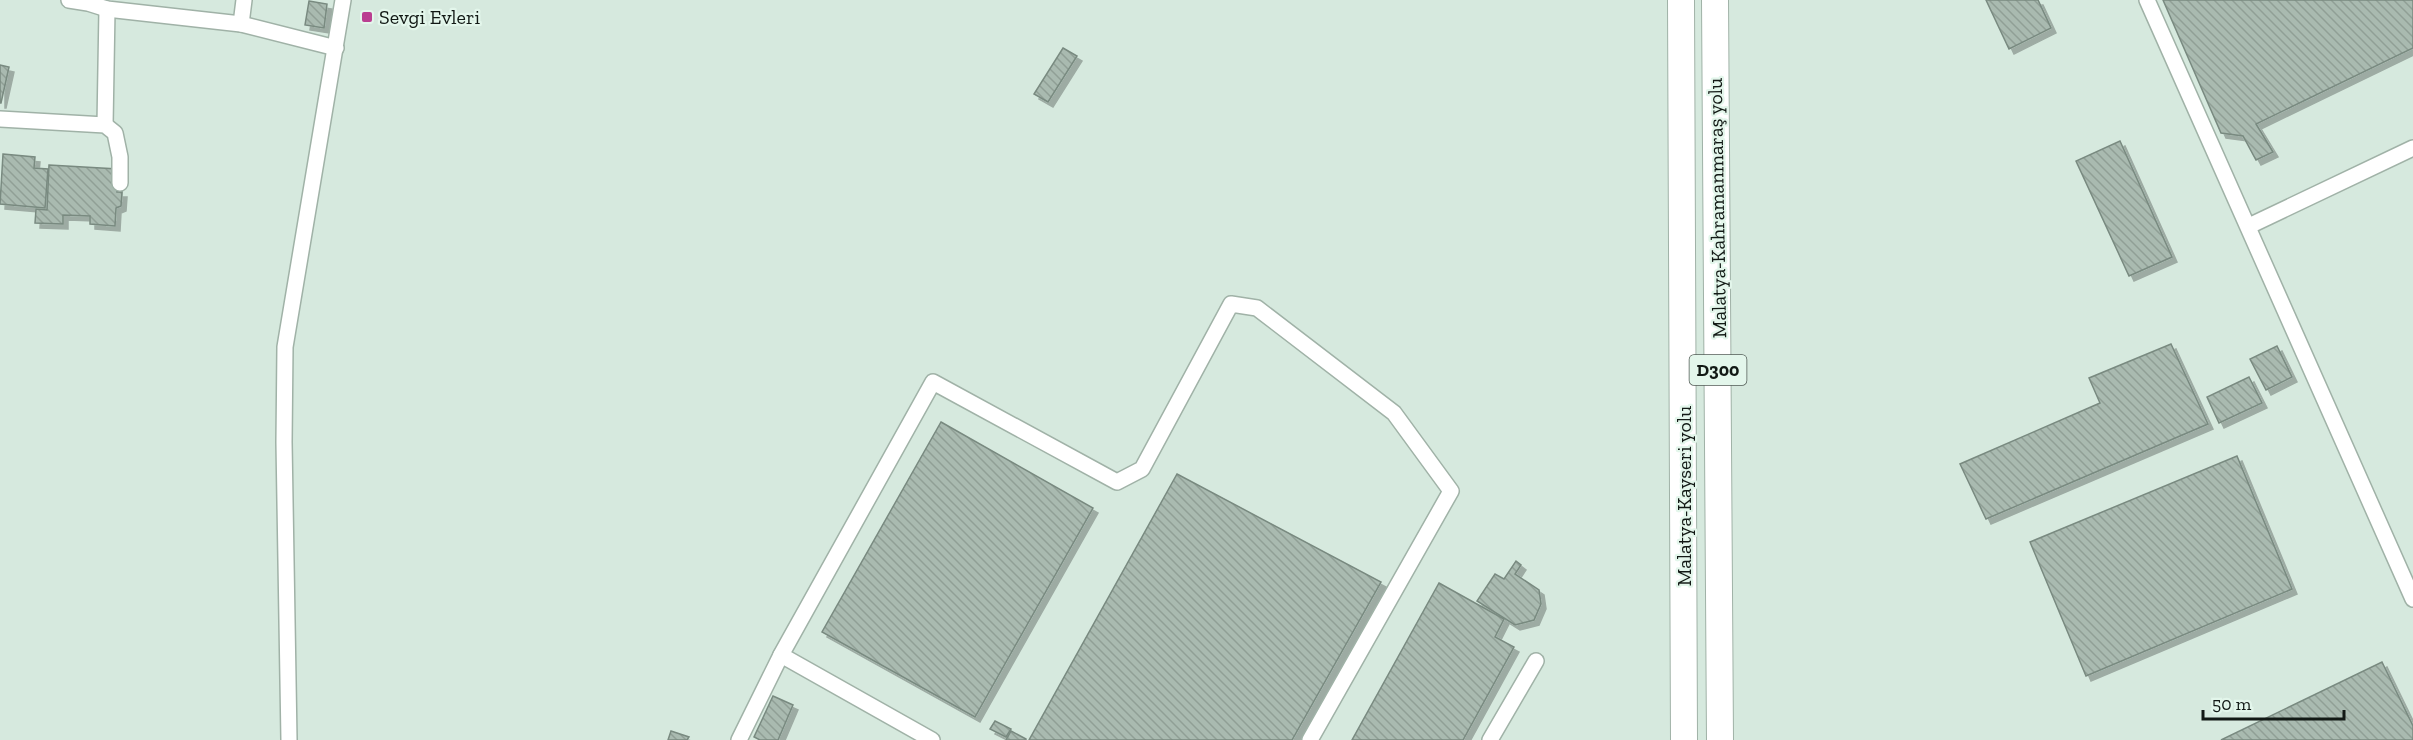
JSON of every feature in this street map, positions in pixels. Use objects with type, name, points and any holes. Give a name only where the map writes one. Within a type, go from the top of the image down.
[{"type":"highway","name":"Malatya-Kayseri yolu","points":[[1681,0],[1684,740]]},
{"type":"highway","name":"Malatya-Kahramanmaraş yolu","points":[[1715,0],[1720,740]]},
{"type":"street","points":[[69,0],[88,1],[107,9],[241,24],[336,48]]},
{"type":"street","points":[[166,16],[168,0]]},
{"type":"street","points":[[241,24],[244,0]]},
{"type":"street","points":[[289,740],[284,442],[285,347],[343,0]]},
{"type":"street","points":[[2148,0],[2413,599]]},
{"type":"street","points":[[105,125],[107,9]]},
{"type":"street","points":[[0,119],[105,125],[115,133],[120,157],[120,183]]},
{"type":"street","points":[[2249,226],[2413,148]]},
{"type":"street","points":[[739,740],[781,655],[933,382],[1117,482],[1142,469],[1231,304],[1257,308],[1394,413],[1451,491],[1310,740]]},
{"type":"street","points":[[781,655],[932,740]]},
{"type":"street","points":[[1490,740],[1536,661]]},
{"type":"building","points":[[1986,0],[2038,0],[2051,28],[2009,49]]},
{"type":"building","points":[[2163,0],[2413,0],[2413,48],[2256,124],[2273,152],[2256,160],[2243,136],[2221,133]]},
{"type":"building","points":[[309,1],[327,4],[324,28],[305,25]]},
{"type":"building","points":[[1063,48],[1077,56],[1048,102],[1034,94]]},
{"type":"building","points":[[0,65],[9,67],[1,103],[0,103]]},
{"type":"building","points":[[2120,141],[2172,257],[2129,276],[2076,161]]},
{"type":"building","points":[[3,154],[35,157],[34,168],[48,169],[45,208],[0,204]]},
{"type":"building","points":[[49,165],[118,169],[117,192],[122,192],[121,206],[116,208],[115,226],[90,224],[90,216],[63,215],[63,224],[35,223],[36,209],[47,210]]},
{"type":"building","points":[[2171,344],[2208,424],[1986,519],[1960,464],[2100,403],[2089,378]]},
{"type":"building","points":[[2277,346],[2292,377],[2266,390],[2250,359]]},
{"type":"building","points":[[2249,377],[2262,403],[2219,423],[2207,397]]},
{"type":"building","points":[[941,422],[1093,508],[975,717],[822,632]]},
{"type":"building","points":[[2237,456],[2292,589],[2086,676],[2030,542]]},
{"type":"building","points":[[1177,474],[1381,582],[1292,740],[1029,740]]},
{"type":"building","points":[[1516,561],[1521,565],[1515,574],[1539,590],[1541,604],[1534,620],[1515,625],[1477,601],[1495,574],[1504,579]]},
{"type":"building","points":[[1439,583],[1504,619],[1495,637],[1514,647],[1463,740],[1352,740]]},
{"type":"building","points":[[2382,662],[2413,726],[2413,740],[2221,740]]},
{"type":"building","points":[[773,696],[793,705],[778,740],[760,740],[754,737]]},
{"type":"building","points":[[995,721],[1011,729],[1006,737],[990,729]]},
{"type":"building","points":[[671,731],[689,737],[687,740],[668,740]]},
{"type":"building","points":[[1011,731],[1026,739],[1026,740],[1006,740]]},
{"type":"place","name":"Sevgi Evleri","points":[[367,17]]}]
